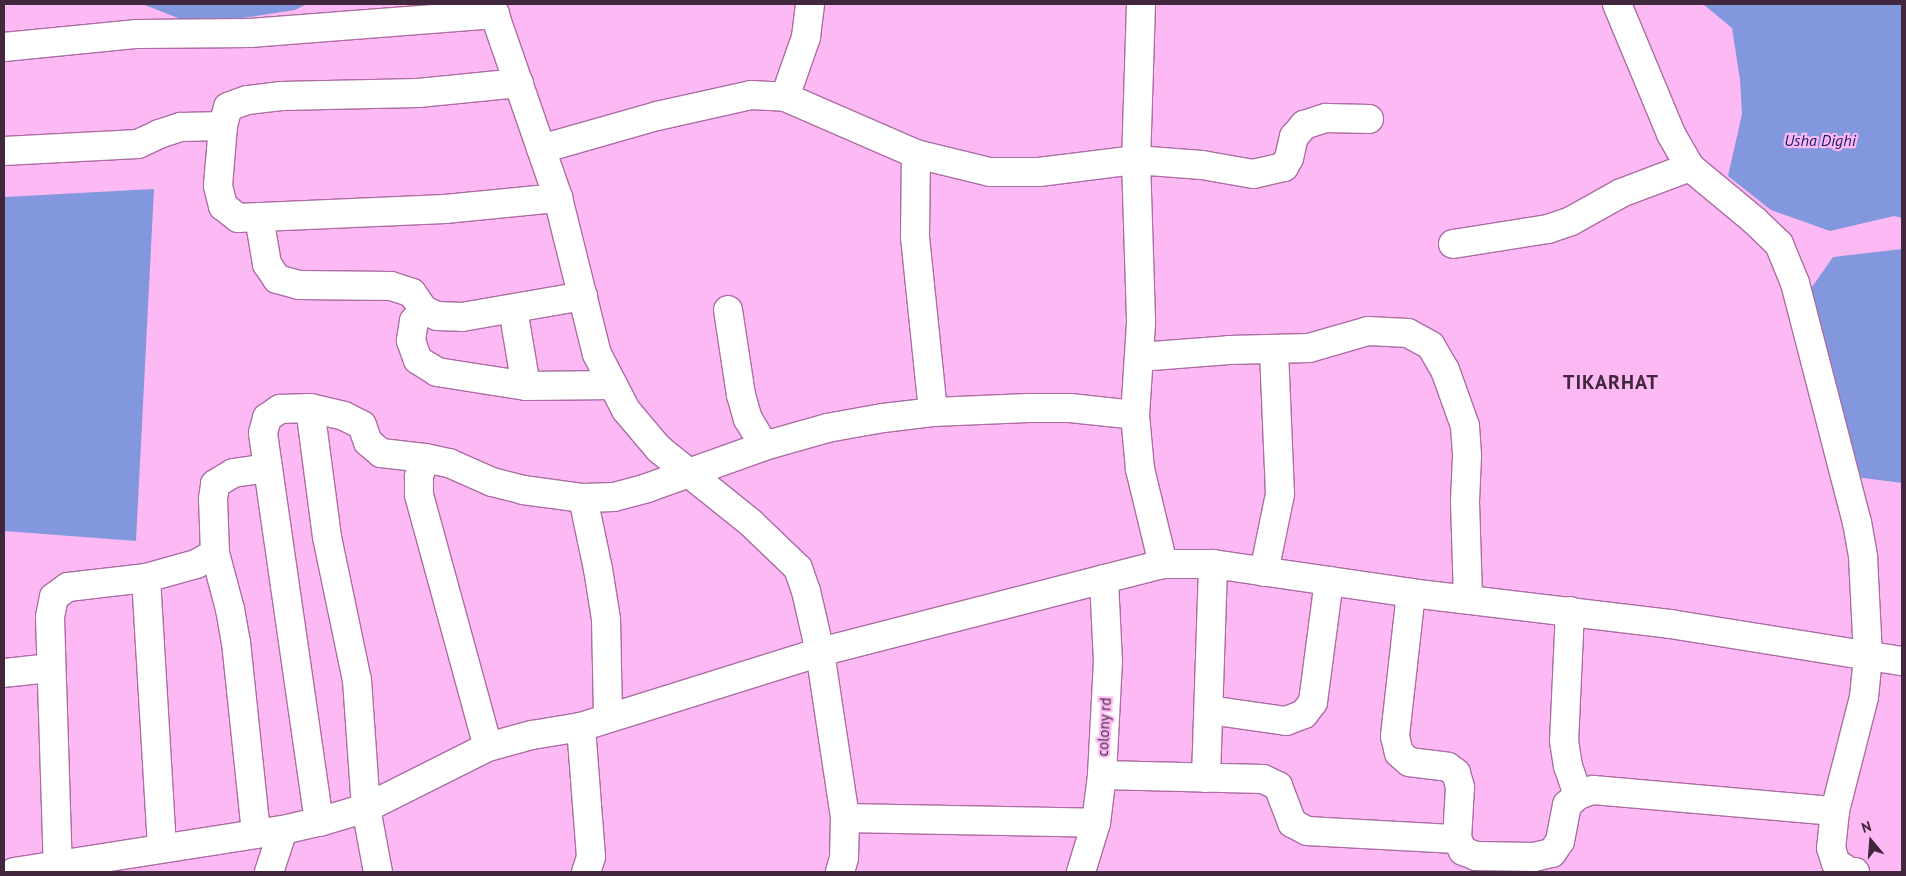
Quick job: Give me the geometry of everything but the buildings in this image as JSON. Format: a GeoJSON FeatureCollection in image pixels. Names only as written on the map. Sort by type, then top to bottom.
{"type":"FeatureCollection","features":[{"type":"Feature","properties":{"kind":"street"},"geometry":{"type":"LineString","coordinates":[[785,97],[806,37],[810,4]]}},
{"type":"Feature","properties":{"kind":"street"},"geometry":{"type":"LineString","coordinates":[[1141,4],[1136,160],[1141,323],[1135,415],[1140,469],[1163,564]]}},
{"type":"Feature","properties":{"kind":"street"},"geometry":{"type":"LineString","coordinates":[[1617,4],[1671,134],[1690,167],[1755,221],[1779,244],[1794,283],[1858,522],[1862,557],[1868,657],[1864,697],[1835,811],[1831,848],[1836,863],[1850,872],[1855,872]]}},
{"type":"Feature","properties":{"kind":"street"},"geometry":{"type":"LineString","coordinates":[[4,47],[137,34],[250,34],[493,9],[558,198],[597,354],[626,410],[654,442],[751,523],[798,568],[806,591],[820,652],[846,818],[844,858],[840,872]]}},
{"type":"Feature","properties":{"kind":"street"},"geometry":{"type":"LineString","coordinates":[[519,83],[418,93],[281,96],[247,100],[228,107],[223,126],[218,186],[223,206],[238,218],[445,209],[558,198]]}},
{"type":"Feature","properties":{"kind":"street"},"geometry":{"type":"LineString","coordinates":[[541,149],[658,116],[751,95],[785,97],[916,154],[990,172],[1039,172],[1136,160],[1202,165],[1253,174],[1284,167],[1289,158],[1294,137],[1304,125],[1326,118],[1369,119]]}},
{"type":"Feature","properties":{"kind":"street"},"geometry":{"type":"LineString","coordinates":[[4,151],[116,147],[138,144],[182,127],[223,126]]}},
{"type":"Feature","properties":{"kind":"street"},"geometry":{"type":"LineString","coordinates":[[916,154],[915,237],[933,412]]}},
{"type":"Feature","properties":{"kind":"street"},"geometry":{"type":"LineString","coordinates":[[1453,244],[1548,229],[1571,221],[1621,193],[1690,167]]}},
{"type":"Feature","properties":{"kind":"street"},"geometry":{"type":"LineString","coordinates":[[259,217],[267,264],[277,279],[299,284],[392,286],[412,293],[424,310],[437,316],[462,316],[513,310],[583,296]]}},
{"type":"Feature","properties":{"kind":"street"},"geometry":{"type":"LineString","coordinates":[[424,310],[414,321],[410,341],[418,360],[437,372],[526,386],[613,385]]}},
{"type":"Feature","properties":{"kind":"street"},"geometry":{"type":"LineString","coordinates":[[513,310],[526,386]]}},
{"type":"Feature","properties":{"kind":"street"},"geometry":{"type":"LineString","coordinates":[[728,310],[741,394],[748,419],[764,446]]}},
{"type":"Feature","properties":{"kind":"street"},"geometry":{"type":"LineString","coordinates":[[1139,357],[1228,350],[1308,348],[1368,331],[1408,333],[1431,346],[1444,370],[1465,426],[1468,599]]}},
{"type":"Feature","properties":{"kind":"street"},"geometry":{"type":"LineString","coordinates":[[1264,572],[1280,494],[1274,350]]}},
{"type":"Feature","properties":{"kind":"street"},"geometry":{"type":"LineString","coordinates":[[320,822],[263,432],[267,418],[280,409],[310,408],[344,416],[362,425],[368,442],[381,453],[426,458],[449,463],[492,482],[523,490],[583,498],[614,497],[692,474],[764,446],[827,428],[933,412],[1070,408],[1135,415]]}},
{"type":"Feature","properties":{"kind":"street"},"geometry":{"type":"LineString","coordinates":[[310,408],[327,537],[357,680],[366,808],[378,872]]}},
{"type":"Feature","properties":{"kind":"street"},"geometry":{"type":"LineString","coordinates":[[426,458],[419,477],[419,495],[488,748]]}},
{"type":"Feature","properties":{"kind":"street"},"geometry":{"type":"LineString","coordinates":[[256,833],[236,642],[230,609],[215,553],[212,499],[215,484],[233,473],[268,468]]}},
{"type":"Feature","properties":{"kind":"street"},"geometry":{"type":"LineString","coordinates":[[583,498],[606,619],[608,718]]}},
{"type":"Feature","properties":{"kind":"street"},"geometry":{"type":"LineString","coordinates":[[58,868],[50,617],[54,597],[68,587],[146,578],[196,564],[215,553]]}},
{"type":"Feature","properties":{"kind":"street"},"geometry":{"type":"LineString","coordinates":[[14,872],[58,868],[162,848],[284,830],[320,822],[366,808],[488,748],[532,735],[581,727],[820,652],[1163,564],[1213,564],[1411,593],[1670,624],[1902,661]]}},
{"type":"Feature","properties":{"kind":"street"},"geometry":{"type":"LineString","coordinates":[[1206,778],[1213,564]]}},
{"type":"Feature","properties":{"kind":"street"},"geometry":{"type":"LineString","coordinates":[[146,578],[162,848]]}},
{"type":"Feature","properties":{"kind":"street","name":"colony rd"},"geometry":{"type":"LineString","coordinates":[[1081,872],[1096,823],[1102,775],[1108,662],[1104,579]]}},
{"type":"Feature","properties":{"kind":"street"},"geometry":{"type":"LineString","coordinates":[[1209,710],[1286,721],[1304,714],[1313,702],[1329,581]]}},
{"type":"Feature","properties":{"kind":"street"},"geometry":{"type":"LineString","coordinates":[[1411,593],[1395,736],[1399,753],[1409,762],[1448,767],[1456,773],[1460,787],[1457,839],[1464,851],[1476,856],[1534,857],[1552,853],[1560,840],[1567,805],[1578,795],[1593,790],[1835,811]]}},
{"type":"Feature","properties":{"kind":"street"},"geometry":{"type":"LineString","coordinates":[[1570,611],[1564,741],[1568,766],[1578,795]]}},
{"type":"Feature","properties":{"kind":"street"},"geometry":{"type":"LineString","coordinates":[[4,673],[52,668]]}},
{"type":"Feature","properties":{"kind":"street"},"geometry":{"type":"LineString","coordinates":[[581,727],[590,858],[586,872]]}},
{"type":"Feature","properties":{"kind":"street"},"geometry":{"type":"LineString","coordinates":[[1102,775],[1263,780],[1278,786],[1292,823],[1307,831],[1457,839]]}},
{"type":"Feature","properties":{"kind":"street"},"geometry":{"type":"LineString","coordinates":[[846,818],[1096,823]]}},
{"type":"Feature","properties":{"kind":"street"},"geometry":{"type":"LineString","coordinates":[[268,872],[284,830]]}},
{"type":"Feature","properties":{"kind":"water"},"geometry":{"type":"Polygon","coordinates":[[[142,4],[307,4],[295,10],[196,25],[142,4]]]}},
{"type":"Feature","properties":{"kind":"water","name":"Usha Dighi"},"geometry":{"type":"Polygon","coordinates":[[[1703,4],[1902,4],[1902,218],[1894,216],[1830,231],[1771,210],[1728,176],[1742,114],[1740,80],[1732,28],[1703,4]]]}},
{"type":"Feature","properties":{"kind":"water"},"geometry":{"type":"Polygon","coordinates":[[[154,189],[136,541],[4,531],[4,197],[154,189]]]}},
{"type":"Feature","properties":{"kind":"water"},"geometry":{"type":"Polygon","coordinates":[[[1902,249],[1902,483],[1848,476],[1805,297],[1833,257],[1902,249]]]}},
{"type":"Feature","properties":{"kind":"district","name":"TIKARHAT"},"geometry":{"type":"Point","coordinates":[1611,382]}}]}
